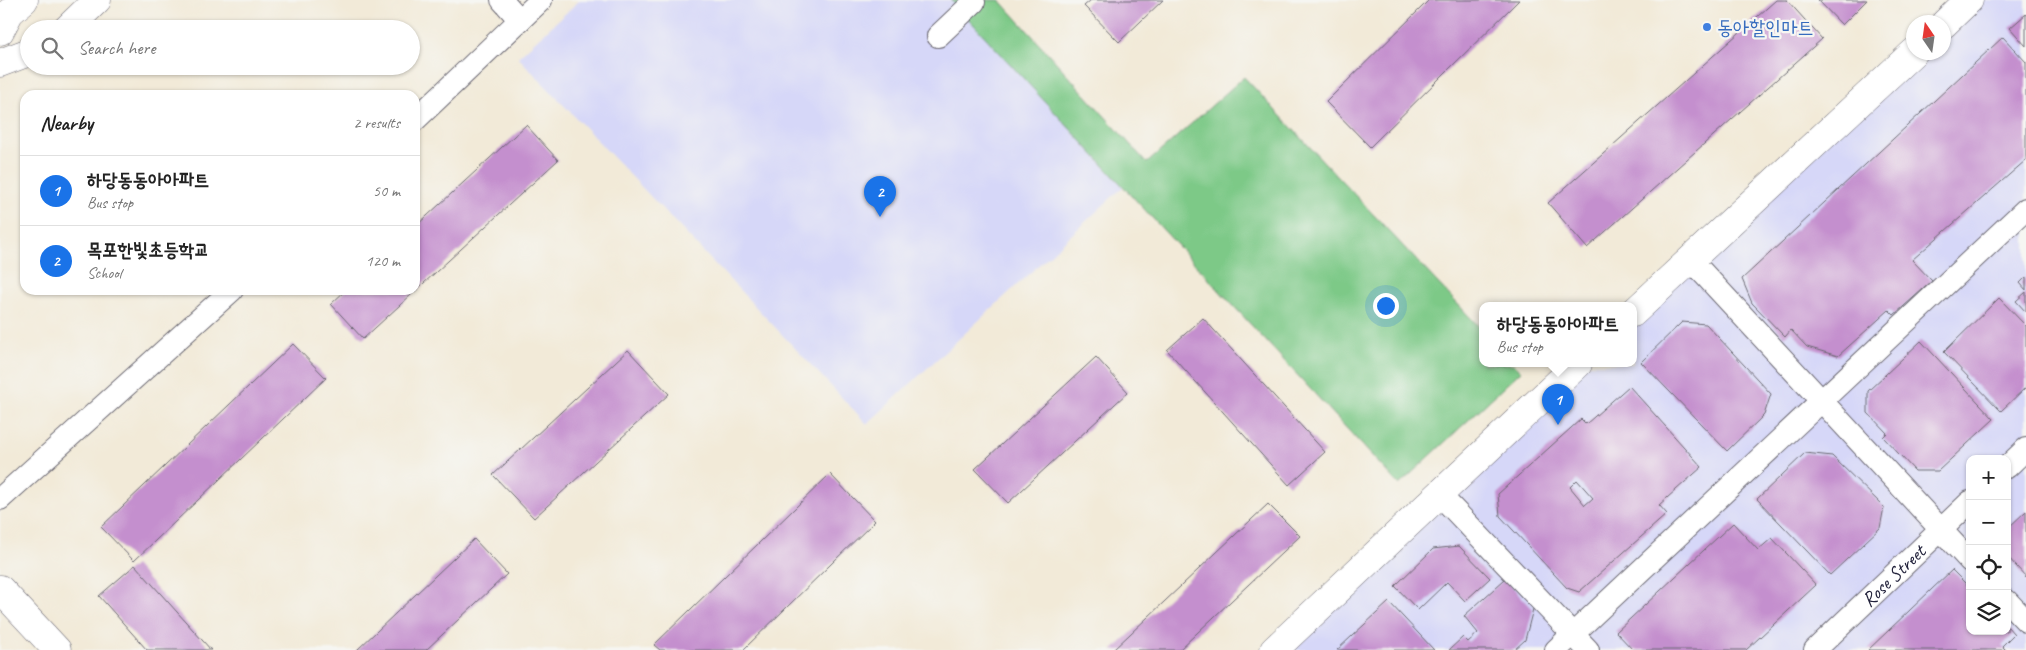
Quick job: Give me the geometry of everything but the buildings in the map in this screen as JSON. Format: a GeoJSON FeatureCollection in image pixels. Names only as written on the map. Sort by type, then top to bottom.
{"type":"FeatureCollection","features":[{"type":"Feature","properties":{"kind":"street"},"geometry":{"type":"LineString","coordinates":[[0,31],[10,12],[24,0]]}},
{"type":"Feature","properties":{"kind":"street"},"geometry":{"type":"LineString","coordinates":[[76,20],[97,0]]}},
{"type":"Feature","properties":{"kind":"street"},"geometry":{"type":"LineString","coordinates":[[502,0],[520,20]]}},
{"type":"Feature","properties":{"kind":"street"},"geometry":{"type":"LineString","coordinates":[[420,115],[541,0]]}},
{"type":"Feature","properties":{"kind":"street"},"geometry":{"type":"LineString","coordinates":[[938,36],[974,2],[972,0]]}},
{"type":"Feature","properties":{"kind":"street"},"geometry":{"type":"LineString","coordinates":[[1951,17],[1969,0]]}},
{"type":"Feature","properties":{"kind":"street"},"geometry":{"type":"LineString","coordinates":[[0,63],[20,55]]}},
{"type":"Feature","properties":{"kind":"street"},"geometry":{"type":"LineString","coordinates":[[1637,309],[1906,59]]}},
{"type":"Feature","properties":{"kind":"street"},"geometry":{"type":"LineString","coordinates":[[1556,650],[1581,642],[1822,401],[2026,209]]}},
{"type":"Feature","properties":{"kind":"street"},"geometry":{"type":"LineString","coordinates":[[1690,260],[1966,557]]}},
{"type":"Feature","properties":{"kind":"street"},"geometry":{"type":"LineString","coordinates":[[0,499],[226,295]]}},
{"type":"Feature","properties":{"kind":"street"},"geometry":{"type":"LineString","coordinates":[[1274,650],[1575,367]]}},
{"type":"Feature","properties":{"kind":"street"},"geometry":{"type":"LineString","coordinates":[[2011,463],[2026,449]]}},
{"type":"Feature","properties":{"kind":"street"},"geometry":{"type":"LineString","coordinates":[[1439,494],[1581,642]]}},
{"type":"Feature","properties":{"kind":"street","name":"Rose Street"},"geometry":{"type":"LineString","coordinates":[[1815,650],[1966,506]]}},
{"type":"Feature","properties":{"kind":"street"},"geometry":{"type":"LineString","coordinates":[[0,590],[56,650]]}},
{"type":"Feature","properties":{"kind":"street"},"geometry":{"type":"LineString","coordinates":[[2011,605],[2026,621]]}},
{"type":"Feature","properties":{"kind":"shaded area"},"geometry":{"type":"Polygon","coordinates":[[[580,0],[951,0],[1123,187],[867,424],[518,57],[580,0]]]}},
{"type":"Feature","properties":{"kind":"shaded area"},"geometry":{"type":"Polygon","coordinates":[[[1969,0],[2026,0],[2026,650],[1274,650],[1575,367],[1637,367],[1637,309],[1906,59],[1951,60],[1951,17],[1969,0]]]}},
{"type":"Feature","properties":{"kind":"green space"},"geometry":{"type":"Polygon","coordinates":[[[951,0],[1000,0],[1147,163],[1244,77],[1479,327],[1479,367],[1517,367],[1521,371],[1399,485],[951,0]]]}},
{"type":"Feature","properties":{"kind":"place","name":"동아할인마트"},"geometry":{"type":"Point","coordinates":[1707,27]}},
{"type":"Feature","properties":{"kind":"place","name":"목포한빛초등학교"},"geometry":{"type":"Point","coordinates":[880,217]}},
{"type":"Feature","properties":{"kind":"place","name":"하당동동아아파트"},"geometry":{"type":"Point","coordinates":[1558,425]}}]}
